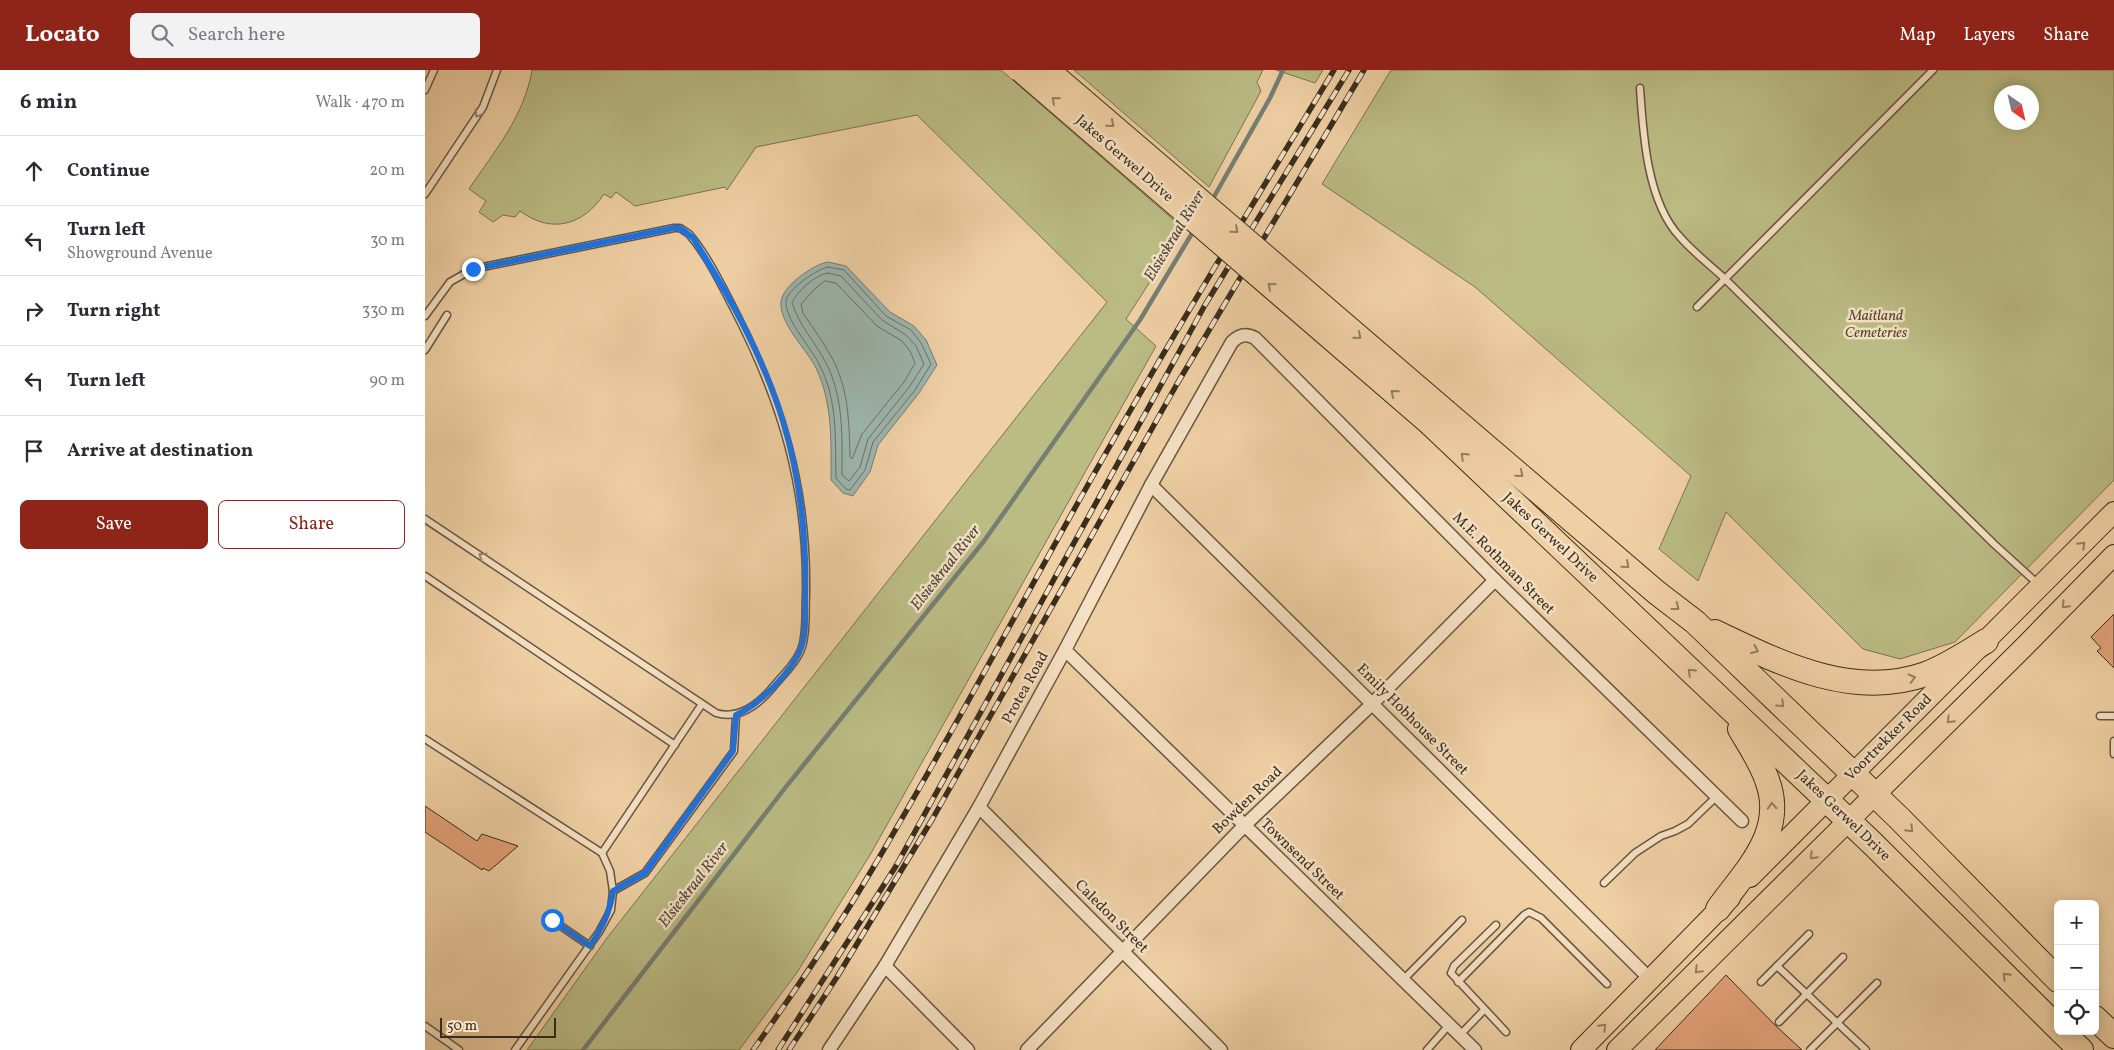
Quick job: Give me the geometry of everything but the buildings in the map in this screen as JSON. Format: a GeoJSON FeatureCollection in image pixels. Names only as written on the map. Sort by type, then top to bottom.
{"type":"FeatureCollection","features":[{"type":"Feature","properties":{"kind":"highway","name":"Jakes Gerwel Drive"},"geometry":{"type":"LineString","coordinates":[[1021,70],[1439,418],[1695,622],[1853,773],[2054,976]]}},
{"type":"Feature","properties":{"kind":"highway","name":"Jakes Gerwel Drive"},"geometry":{"type":"LineString","coordinates":[[1047,70],[1439,418],[1726,706],[1827,800],[2054,1024]]}},
{"type":"Feature","properties":{"kind":"highway"},"geometry":{"type":"LineString","coordinates":[[1695,622],[1802,670],[1834,680],[1860,683],[1887,682],[1919,676],[1949,663],[1986,641]]}},
{"type":"Feature","properties":{"kind":"highway"},"geometry":{"type":"LineString","coordinates":[[1719,909],[1765,842],[1771,827],[1773,808],[1769,786],[1762,768],[1726,706]]}},
{"type":"Feature","properties":{"kind":"highway"},"geometry":{"type":"LineString","coordinates":[[2099,1022],[2114,1036]]}},
{"type":"Feature","properties":{"kind":"highway"},"geometry":{"type":"LineString","coordinates":[[2065,1035],[2081,1050]]}},
{"type":"Feature","properties":{"kind":"main road","name":"Voortrekker Road"},"geometry":{"type":"LineString","coordinates":[[1581,1050],[1853,773],[2114,512]]}},
{"type":"Feature","properties":{"kind":"main road","name":"Voortrekker Road"},"geometry":{"type":"LineString","coordinates":[[1617,1050],[2114,555]]}},
{"type":"Feature","properties":{"kind":"street","name":"Protea Road"},"geometry":{"type":"LineString","coordinates":[[829,1050],[885,966],[979,807],[1065,650],[1151,485],[1232,342],[1240,336]]}},
{"type":"Feature","properties":{"kind":"street","name":"M.E. Rothman Street"},"geometry":{"type":"LineString","coordinates":[[1240,336],[1255,338],[1495,580],[1742,821]]}},
{"type":"Feature","properties":{"kind":"street","name":"Emily Hobhouse Street"},"geometry":{"type":"LineString","coordinates":[[1151,485],[1650,979]]}},
{"type":"Feature","properties":{"kind":"street","name":"Bowden Road"},"geometry":{"type":"LineString","coordinates":[[1027,1050],[1244,826],[1372,704],[1495,580]]}},
{"type":"Feature","properties":{"kind":"street","name":"Townsend Street"},"geometry":{"type":"LineString","coordinates":[[1065,650],[1475,1050]]}},
{"type":"Feature","properties":{"kind":"street","name":"Caledon Street"},"geometry":{"type":"LineString","coordinates":[[979,807],[1221,1050]]}},
{"type":"Feature","properties":{"kind":"street"},"geometry":{"type":"LineString","coordinates":[[885,966],[968,1050]]}},
{"type":"Feature","properties":{"kind":"lane"},"geometry":{"type":"LineString","coordinates":[[425,90],[434,70]]}},
{"type":"Feature","properties":{"kind":"lane"},"geometry":{"type":"LineString","coordinates":[[425,194],[483,107],[497,70]]}},
{"type":"Feature","properties":{"kind":"lane"},"geometry":{"type":"LineString","coordinates":[[1697,307],[1933,70]]}},
{"type":"Feature","properties":{"kind":"lane"},"geometry":{"type":"LineString","coordinates":[[1640,88],[1647,155],[1661,206],[1669,223],[1679,237],[1725,279],[1988,538],[2041,586]]}},
{"type":"Feature","properties":{"kind":"lane"},"geometry":{"type":"LineString","coordinates":[[425,316],[451,282],[473,269],[664,230],[680,228],[693,238],[752,343],[783,421],[796,476],[807,556],[802,646],[795,660],[759,702],[736,715],[726,716],[716,713],[425,519]]}},
{"type":"Feature","properties":{"kind":"lane"},"geometry":{"type":"LineString","coordinates":[[425,350],[447,315]]}},
{"type":"Feature","properties":{"kind":"lane"},"geometry":{"type":"LineString","coordinates":[[425,576],[675,744]]}},
{"type":"Feature","properties":{"kind":"lane"},"geometry":{"type":"LineString","coordinates":[[602,853],[702,704]]}},
{"type":"Feature","properties":{"kind":"lane"},"geometry":{"type":"LineString","coordinates":[[613,891],[645,873],[733,751],[736,715]]}},
{"type":"Feature","properties":{"kind":"lane"},"geometry":{"type":"LineString","coordinates":[[2099,716],[2114,716]]}},
{"type":"Feature","properties":{"kind":"lane"},"geometry":{"type":"LineString","coordinates":[[425,739],[602,853],[610,871],[613,891],[611,910],[590,946],[515,1050]]}},
{"type":"Feature","properties":{"kind":"lane"},"geometry":{"type":"LineString","coordinates":[[2114,741],[2114,754]]}},
{"type":"Feature","properties":{"kind":"lane"},"geometry":{"type":"LineString","coordinates":[[1604,883],[1635,853],[1661,836],[1688,824],[1717,796]]}},
{"type":"Feature","properties":{"kind":"lane"},"geometry":{"type":"LineString","coordinates":[[1457,982],[1523,915],[1529,912],[1537,915],[1607,984]]}},
{"type":"Feature","properties":{"kind":"lane"},"geometry":{"type":"LineString","coordinates":[[552,920],[590,946]]}},
{"type":"Feature","properties":{"kind":"lane"},"geometry":{"type":"LineString","coordinates":[[1403,980],[1462,920]]}},
{"type":"Feature","properties":{"kind":"lane"},"geometry":{"type":"LineString","coordinates":[[1496,925],[1453,968],[1451,973],[1457,982],[1506,1032]]}},
{"type":"Feature","properties":{"kind":"lane"},"geometry":{"type":"LineString","coordinates":[[1761,982],[1809,934]]}},
{"type":"Feature","properties":{"kind":"lane"},"geometry":{"type":"LineString","coordinates":[[1779,1022],[1843,957]]}},
{"type":"Feature","properties":{"kind":"lane"},"geometry":{"type":"LineString","coordinates":[[1777,966],[1865,1050]]}},
{"type":"Feature","properties":{"kind":"lane"},"geometry":{"type":"LineString","coordinates":[[1810,1050],[1877,983]]}},
{"type":"Feature","properties":{"kind":"lane"},"geometry":{"type":"LineString","coordinates":[[1460,1035],[1484,1010]]}},
{"type":"Feature","properties":{"kind":"lane"},"geometry":{"type":"LineString","coordinates":[[1427,1050],[1449,1025]]}},
{"type":"Feature","properties":{"kind":"lane"},"geometry":{"type":"LineString","coordinates":[[425,1026],[459,1050]]}},
{"type":"Feature","properties":{"kind":"green space"},"geometry":{"type":"Polygon","coordinates":[[[532,70],[1001,70],[1184,229],[1126,319],[1156,346],[870,855],[796,974],[739,1050],[527,1050],[607,938],[1107,302],[917,115],[756,147],[727,190],[725,187],[635,206],[616,192],[611,198],[604,194],[596,205],[586,213],[576,220],[566,223],[543,223],[520,211],[515,217],[503,215],[493,222],[479,212],[486,201],[469,189],[498,147],[515,118],[528,87],[532,70]]]}},
{"type":"Feature","properties":{"kind":"green space"},"geometry":{"type":"Polygon","coordinates":[[[1074,70],[1263,70],[1257,82],[1261,91],[1209,187],[1074,70]]]}},
{"type":"Feature","properties":{"kind":"green space"},"geometry":{"type":"Polygon","coordinates":[[[1276,70],[1323,70],[1315,83],[1276,70]]]}},
{"type":"Feature","properties":{"kind":"green space","name":"Maitland Cemeteries"},"geometry":{"type":"Polygon","coordinates":[[[1391,70],[2114,70],[2114,480],[1955,642],[1900,659],[1863,649],[1726,512],[1698,581],[1659,549],[1691,476],[1475,287],[1322,184],[1391,70]]]}},
{"type":"Feature","properties":{"kind":"water"},"geometry":{"type":"Polygon","coordinates":[[[828,262],[846,266],[890,312],[914,326],[926,340],[937,365],[919,393],[878,445],[870,472],[853,496],[843,493],[831,480],[830,423],[826,395],[816,368],[784,319],[781,302],[787,289],[807,271],[828,262]]]}},
{"type":"Feature","properties":{"kind":"waterway","name":"Elsieskraal River"},"geometry":{"type":"LineString","coordinates":[[1211,202],[1270,98],[1283,70]]}},
{"type":"Feature","properties":{"kind":"waterway","name":"Elsieskraal River"},"geometry":{"type":"LineString","coordinates":[[583,1050],[785,788],[984,541],[1140,320],[1194,230]]}},
{"type":"Feature","properties":{"kind":"railway"},"geometry":{"type":"LineString","coordinates":[[753,1050],[845,915],[873,868],[1142,391],[1334,70]]}},
{"type":"Feature","properties":{"kind":"railway"},"geometry":{"type":"LineString","coordinates":[[778,1050],[896,866],[1205,305],[1349,70]]}},
{"type":"Feature","properties":{"kind":"railway"},"geometry":{"type":"LineString","coordinates":[[789,1050],[837,977],[933,818],[1177,384],[1364,70]]}},
{"type":"Feature","properties":{"kind":"route"},"geometry":{"type":"LineString","coordinates":[[473,269],[489,264],[674,228],[680,228],[689,234],[725,292],[752,343],[783,421],[796,476],[807,556],[804,638],[800,652],[759,702],[748,710],[736,715],[733,751],[645,873],[613,891],[611,910],[590,946],[552,920]]}}]}
